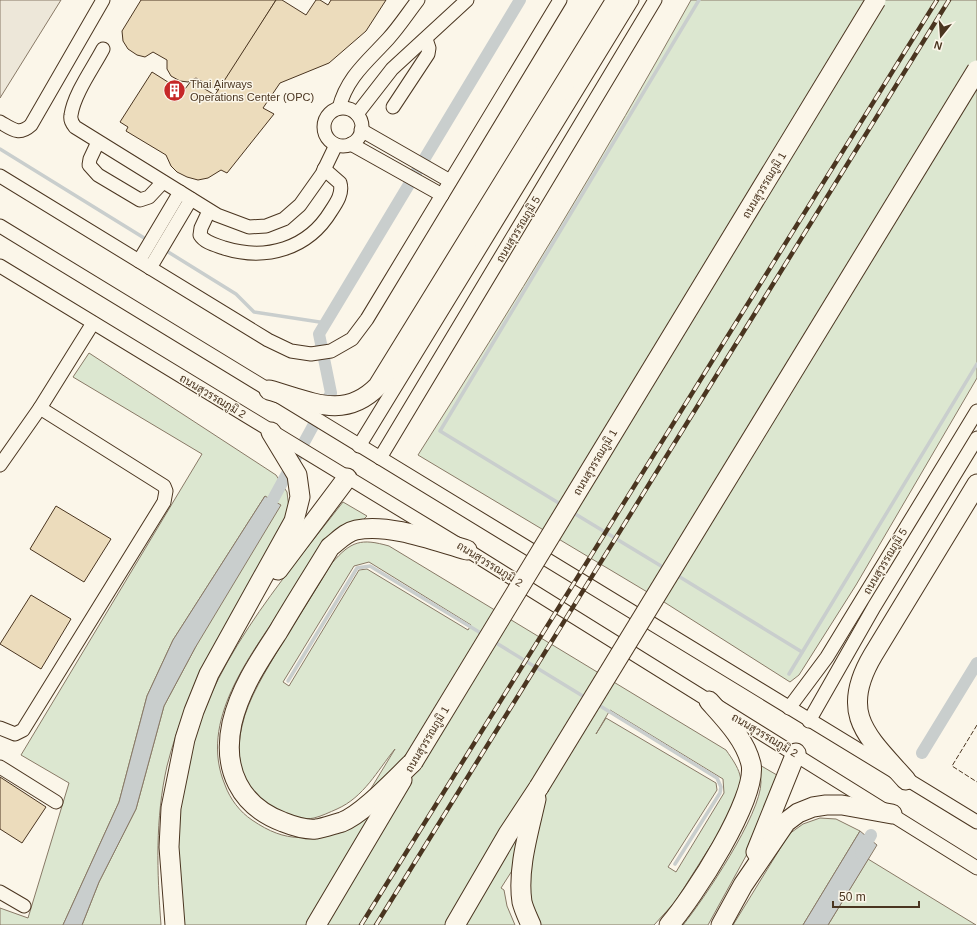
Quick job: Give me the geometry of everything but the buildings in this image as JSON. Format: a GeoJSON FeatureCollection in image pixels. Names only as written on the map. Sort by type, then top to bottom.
{"type":"FeatureCollection","features":[{"type":"Feature","properties":{"kind":"highway"},"geometry":{"type":"LineString","coordinates":[[269,390],[325,406],[338,406],[355,403],[370,394],[388,373],[616,0]]}},
{"type":"Feature","properties":{"kind":"highway","name":"ถนนสุวรรณภูมิ 1"},"geometry":{"type":"LineString","coordinates":[[316,925],[413,762],[876,0]]}},
{"type":"Feature","properties":{"kind":"highway"},"geometry":{"type":"LineString","coordinates":[[455,925],[508,834],[539,787],[977,70]]}},
{"type":"Feature","properties":{"kind":"highway"},"geometry":{"type":"LineString","coordinates":[[175,925],[169,847],[171,808],[187,732],[209,674],[294,521],[300,497],[297,475],[271,432]]}},
{"type":"Feature","properties":{"kind":"highway"},"geometry":{"type":"LineString","coordinates":[[235,627],[347,478]]}},
{"type":"Feature","properties":{"kind":"highway"},"geometry":{"type":"LineString","coordinates":[[906,780],[879,749],[859,719],[856,701],[858,686],[862,673],[977,484]]}},
{"type":"Feature","properties":{"kind":"highway"},"geometry":{"type":"LineString","coordinates":[[413,762],[362,810],[343,821],[315,829],[293,826],[271,818],[253,805],[239,788],[232,772],[229,745],[232,723],[242,692],[254,670],[330,547],[347,534],[356,530],[377,529],[402,532],[467,550]]}},
{"type":"Feature","properties":{"kind":"highway"},"geometry":{"type":"LineString","coordinates":[[670,925],[684,908],[705,877],[746,798],[750,782],[751,765],[736,733],[709,701]]}},
{"type":"Feature","properties":{"kind":"highway"},"geometry":{"type":"LineString","coordinates":[[743,885],[796,753]]}},
{"type":"Feature","properties":{"kind":"highway"},"geometry":{"type":"LineString","coordinates":[[531,925],[522,902],[522,875],[527,839],[539,787]]}},
{"type":"Feature","properties":{"kind":"highway"},"geometry":{"type":"LineString","coordinates":[[721,925],[743,885],[786,822],[798,813],[813,807],[842,805],[892,814]]}},
{"type":"Feature","properties":{"kind":"street"},"geometry":{"type":"LineString","coordinates":[[0,122],[19,132],[25,131],[31,125],[103,0]]}},
{"type":"Feature","properties":{"kind":"street"},"geometry":{"type":"LineString","coordinates":[[339,108],[343,91],[353,76],[389,38],[418,0]]}},
{"type":"Feature","properties":{"kind":"street"},"geometry":{"type":"LineString","coordinates":[[357,114],[394,67],[467,0]]}},
{"type":"Feature","properties":{"kind":"street"},"geometry":{"type":"LineString","coordinates":[[0,176],[268,340],[291,351],[311,354],[331,351],[352,339],[367,319],[560,0]]}},
{"type":"Feature","properties":{"kind":"street","name":"ถนนสุวรรณภูมิ 5"},"geometry":{"type":"LineString","coordinates":[[359,446],[632,0]]}},
{"type":"Feature","properties":{"kind":"street","name":"ถนนสุวรรณภูมิ 5"},"geometry":{"type":"LineString","coordinates":[[380,458],[655,0]]}},
{"type":"Feature","properties":{"kind":"street"},"geometry":{"type":"LineString","coordinates":[[393,107],[428,54],[429,48],[426,39]]}},
{"type":"Feature","properties":{"kind":"street"},"geometry":{"type":"LineString","coordinates":[[103,49],[77,98],[70,115],[71,121],[75,127],[217,215],[249,227],[266,226],[284,219],[300,204],[324,169],[336,145]]}},
{"type":"Feature","properties":{"kind":"street"},"geometry":{"type":"LineString","coordinates":[[394,67],[412,78]]}},
{"type":"Feature","properties":{"kind":"street"},"geometry":{"type":"LineString","coordinates":[[351,144],[360,136],[362,124],[357,114],[349,109],[339,108],[328,114],[323,125],[326,137],[336,145],[351,144],[442,195]]}},
{"type":"Feature","properties":{"kind":"street"},"geometry":{"type":"LineString","coordinates":[[361,130],[450,181]]}},
{"type":"Feature","properties":{"kind":"street"},"geometry":{"type":"LineString","coordinates":[[98,142],[90,159],[89,165],[98,175],[140,200],[149,197],[163,182]]}},
{"type":"Feature","properties":{"kind":"street"},"geometry":{"type":"LineString","coordinates":[[209,211],[201,228],[200,235],[208,242],[240,253],[256,254],[274,252],[296,244],[310,234],[327,218],[341,193],[340,183],[324,169]]}},
{"type":"Feature","properties":{"kind":"street"},"geometry":{"type":"LineString","coordinates":[[139,261],[153,249],[162,234],[180,192]]}},
{"type":"Feature","properties":{"kind":"street"},"geometry":{"type":"LineString","coordinates":[[162,234],[191,199]]}},
{"type":"Feature","properties":{"kind":"street"},"geometry":{"type":"LineString","coordinates":[[0,226],[809,721],[977,822]]}},
{"type":"Feature","properties":{"kind":"street"},"geometry":{"type":"LineString","coordinates":[[150,268],[153,249]]}},
{"type":"Feature","properties":{"kind":"street","name":"ถนนสุวรรณภูมิ 2"},"geometry":{"type":"LineString","coordinates":[[0,266],[467,550],[709,701],[796,753],[977,868]]}},
{"type":"Feature","properties":{"kind":"street"},"geometry":{"type":"LineString","coordinates":[[0,272],[14,274]]}},
{"type":"Feature","properties":{"kind":"street"},"geometry":{"type":"LineString","coordinates":[[0,465],[40,408],[93,323]]}},
{"type":"Feature","properties":{"kind":"street"},"geometry":{"type":"LineString","coordinates":[[0,728],[14,734],[23,730],[164,502],[166,496],[164,486],[40,408]]}},
{"type":"Feature","properties":{"kind":"street","name":"ถนนสุวรรณภูมิ 5"},"geometry":{"type":"LineString","coordinates":[[789,708],[827,657],[977,411]]}},
{"type":"Feature","properties":{"kind":"street","name":"ถนนสุวรรณภูมิ 5"},"geometry":{"type":"LineString","coordinates":[[809,721],[874,607],[977,438]]}},
{"type":"Feature","properties":{"kind":"street"},"geometry":{"type":"LineString","coordinates":[[0,767],[56,802]]}},
{"type":"Feature","properties":{"kind":"street"},"geometry":{"type":"LineString","coordinates":[[0,892],[24,906]]}},
{"type":"Feature","properties":{"kind":"green space"},"geometry":{"type":"Polygon","coordinates":[[[691,0],[977,0],[977,378],[856,585],[799,675],[790,682],[664,602],[418,455],[558,230],[691,0]]]}},
{"type":"Feature","properties":{"kind":"green space"},"geometry":{"type":"Polygon","coordinates":[[[89,353],[276,475],[287,492],[290,517],[187,705],[173,743],[167,766],[160,806],[158,865],[161,925],[82,925],[99,882],[136,809],[164,706],[195,648],[265,496],[173,640],[147,696],[119,802],[63,925],[0,925],[0,908],[28,918],[69,783],[21,755],[202,454],[73,377],[89,353]]]}},
{"type":"Feature","properties":{"kind":"green space"},"geometry":{"type":"Polygon","coordinates":[[[343,502],[367,516],[363,520],[332,536],[321,547],[243,668],[223,714],[218,737],[218,761],[225,785],[233,800],[252,820],[265,828],[287,836],[298,838],[309,837],[347,828],[395,749],[369,783],[347,804],[314,818],[299,818],[271,808],[251,791],[241,768],[239,754],[242,726],[253,695],[264,675],[332,563],[345,550],[357,543],[371,542],[389,546],[726,750],[735,763],[740,774],[741,786],[739,801],[675,902],[654,925],[540,925],[528,901],[533,842],[538,830],[501,888],[504,890],[507,906],[515,925],[181,925],[178,867],[179,809],[185,771],[195,733],[210,696],[228,661],[248,628],[294,564],[343,502]],[[369,562],[354,566],[283,682],[289,686],[359,570],[367,569],[468,630],[471,625],[369,562]],[[610,710],[596,734],[606,718],[716,783],[717,790],[668,867],[676,872],[724,793],[723,779],[610,710]]]}},
{"type":"Feature","properties":{"kind":"green space"},"geometry":{"type":"Polygon","coordinates":[[[758,764],[782,778],[752,845],[708,925],[683,925],[717,877],[752,814],[759,796],[761,782],[758,764]]]}},
{"type":"Feature","properties":{"kind":"green space"},"geometry":{"type":"Polygon","coordinates":[[[820,818],[836,819],[860,831],[803,925],[733,925],[789,834],[803,824],[820,818]]]}},
{"type":"Feature","properties":{"kind":"green space"},"geometry":{"type":"Polygon","coordinates":[[[868,859],[976,925],[828,925],[868,859]]]}},
{"type":"Feature","properties":{"kind":"shaded area"},"geometry":{"type":"Polygon","coordinates":[[[0,0],[61,0],[0,98],[0,0]]]}},
{"type":"Feature","properties":{"kind":"shaded area"},"geometry":{"type":"Polygon","coordinates":[[[265,496],[281,505],[195,648],[164,706],[136,809],[99,882],[82,925],[63,925],[119,802],[147,696],[173,640],[265,496]]]}},
{"type":"Feature","properties":{"kind":"shaded area"},"geometry":{"type":"Polygon","coordinates":[[[860,831],[877,845],[828,925],[803,925],[860,831]]]}},
{"type":"Feature","properties":{"kind":"waterway"},"geometry":{"type":"LineString","coordinates":[[265,514],[331,393],[319,334],[520,0]]}},
{"type":"Feature","properties":{"kind":"waterway"},"geometry":{"type":"LineString","coordinates":[[562,505],[440,431],[699,0]]}},
{"type":"Feature","properties":{"kind":"waterway"},"geometry":{"type":"LineString","coordinates":[[0,149],[149,241]]}},
{"type":"Feature","properties":{"kind":"waterway"},"geometry":{"type":"LineString","coordinates":[[165,250],[236,294],[254,312],[326,323]]}},
{"type":"Feature","properties":{"kind":"waterway"},"geometry":{"type":"LineString","coordinates":[[789,674],[977,364]]}},
{"type":"Feature","properties":{"kind":"waterway"},"geometry":{"type":"LineString","coordinates":[[572,512],[666,569]]}},
{"type":"Feature","properties":{"kind":"waterway"},"geometry":{"type":"LineString","coordinates":[[288,681],[357,568],[370,566],[484,635]]}},
{"type":"Feature","properties":{"kind":"waterway"},"geometry":{"type":"LineString","coordinates":[[675,574],[802,652]]}},
{"type":"Feature","properties":{"kind":"waterway"},"geometry":{"type":"LineString","coordinates":[[493,641],[586,698]]}},
{"type":"Feature","properties":{"kind":"waterway"},"geometry":{"type":"LineString","coordinates":[[922,753],[977,663]]}},
{"type":"Feature","properties":{"kind":"waterway"},"geometry":{"type":"LineString","coordinates":[[597,704],[717,778],[721,787],[720,793],[675,864]]}},
{"type":"Feature","properties":{"kind":"waterway"},"geometry":{"type":"LineString","coordinates":[[861,853],[871,835]]}},
{"type":"Feature","properties":{"kind":"railway"},"geometry":{"type":"LineString","coordinates":[[361,925],[937,0]]}},
{"type":"Feature","properties":{"kind":"railway"},"geometry":{"type":"LineString","coordinates":[[376,925],[949,0]]}},
{"type":"Feature","properties":{"kind":"fence"},"geometry":{"type":"LineString","coordinates":[[977,725],[952,766],[977,782]]}},
{"type":"Feature","properties":{"kind":"place","name":"Thai Airways Operations Center (OPC)"},"geometry":{"type":"Point","coordinates":[174,90]}}]}
